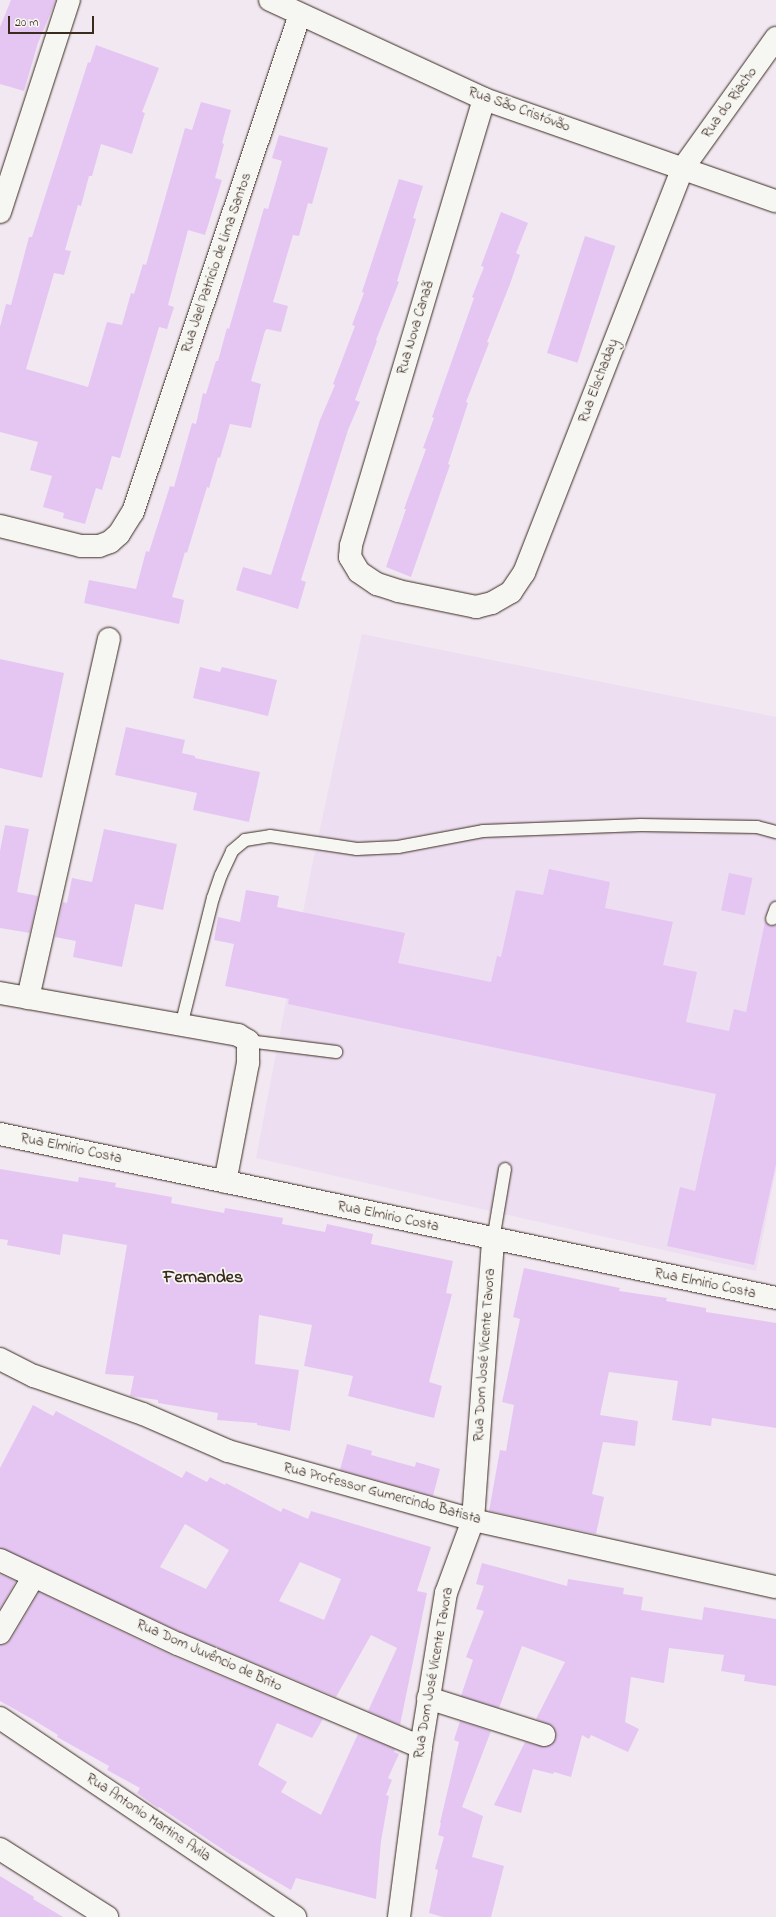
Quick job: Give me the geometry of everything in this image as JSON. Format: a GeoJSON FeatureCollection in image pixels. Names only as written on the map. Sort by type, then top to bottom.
{"type":"FeatureCollection","features":[{"type":"Feature","properties":{"kind":"street"},"geometry":{"type":"LineString","coordinates":[[0,212],[69,0]]}},
{"type":"Feature","properties":{"kind":"street","name":"Rua São Cristóvão"},"geometry":{"type":"LineString","coordinates":[[270,0],[484,99],[776,201]]}},
{"type":"Feature","properties":{"kind":"street","name":"Rua Jael Patricio de Lima Santos"},"geometry":{"type":"LineString","coordinates":[[0,526],[81,546],[100,546],[110,542],[119,534],[133,512],[300,14]]}},
{"type":"Feature","properties":{"kind":"street","name":"Rua do Riacho"},"geometry":{"type":"LineString","coordinates":[[683,168],[776,38]]}},
{"type":"Feature","properties":{"kind":"street","name":"Rua Nova Canaã"},"geometry":{"type":"LineString","coordinates":[[484,99],[353,538],[350,557],[359,572],[377,584],[398,591],[476,607],[492,603],[511,592]]}},
{"type":"Feature","properties":{"kind":"street","name":"Rua Elschaday"},"geometry":{"type":"LineString","coordinates":[[511,592],[524,573],[683,168]]}},
{"type":"Feature","properties":{"kind":"street"},"geometry":{"type":"LineString","coordinates":[[28,998],[109,639]]}},
{"type":"Feature","properties":{"kind":"street"},"geometry":{"type":"LineString","coordinates":[[0,992],[181,1026],[238,1035],[248,1041],[248,1063],[225,1182]]}},
{"type":"Feature","properties":{"kind":"street","name":"Rua Elmirio Costa"},"geometry":{"type":"LineString","coordinates":[[0,1134],[493,1240],[776,1298]]}},
{"type":"Feature","properties":{"kind":"street","name":"Rua Dom José Vicente Tavora"},"geometry":{"type":"LineString","coordinates":[[399,1917],[428,1698],[446,1593],[473,1520],[493,1240]]}},
{"type":"Feature","properties":{"kind":"street","name":"Rua Professor Gumercindo Batista"},"geometry":{"type":"LineString","coordinates":[[0,1359],[34,1376],[143,1414],[228,1451],[473,1520],[776,1587]]}},
{"type":"Feature","properties":{"kind":"street","name":"Rua Dom Juvêncio de Brito"},"geometry":{"type":"LineString","coordinates":[[0,1560],[178,1644],[421,1747]]}},
{"type":"Feature","properties":{"kind":"street"},"geometry":{"type":"LineString","coordinates":[[0,1633],[34,1576]]}},
{"type":"Feature","properties":{"kind":"street"},"geometry":{"type":"LineString","coordinates":[[428,1698],[544,1735]]}},
{"type":"Feature","properties":{"kind":"street","name":"Rua Antonio Martins Avila"},"geometry":{"type":"LineString","coordinates":[[0,1718],[296,1917]]}},
{"type":"Feature","properties":{"kind":"street"},"geometry":{"type":"LineString","coordinates":[[0,1849],[107,1917]]}},
{"type":"Feature","properties":{"kind":"lane"},"geometry":{"type":"LineString","coordinates":[[181,1026],[212,898],[232,851],[245,840],[270,836],[357,849],[398,847],[484,831],[641,825],[757,827],[776,832]]}},
{"type":"Feature","properties":{"kind":"lane"},"geometry":{"type":"LineString","coordinates":[[248,1041],[336,1052]]}},
{"type":"Feature","properties":{"kind":"lane"},"geometry":{"type":"LineString","coordinates":[[493,1240],[505,1169]]}},
{"type":"Feature","properties":{"kind":"shaded area"},"geometry":{"type":"Polygon","coordinates":[[[362,634],[776,717],[776,1169],[756,1271],[256,1158],[312,866],[362,634]]]}},
{"type":"Feature","properties":{"kind":"building"},"geometry":{"type":"Polygon","coordinates":[[[11,0],[56,0],[38,43],[24,91],[0,84],[0,27],[11,0]]]}},
{"type":"Feature","properties":{"kind":"building"},"geometry":{"type":"Polygon","coordinates":[[[96,45],[159,68],[142,112],[145,113],[132,154],[101,144],[92,176],[89,176],[81,206],[78,205],[65,250],[71,251],[64,275],[54,273],[26,369],[88,387],[107,322],[122,325],[131,293],[134,294],[143,264],[146,265],[185,128],[192,130],[201,102],[231,110],[222,143],[224,144],[215,178],[222,180],[205,235],[188,230],[168,305],[174,307],[167,329],[159,327],[120,458],[112,456],[102,490],[96,488],[85,524],[63,518],[64,513],[43,507],[52,476],[30,470],[38,442],[0,432],[0,327],[6,304],[11,305],[29,237],[32,237],[88,62],[90,63],[96,45]]]}},
{"type":"Feature","properties":{"kind":"building"},"geometry":{"type":"Polygon","coordinates":[[[279,135],[328,148],[312,204],[308,203],[299,236],[293,235],[273,302],[288,306],[281,332],[267,329],[265,331],[251,381],[261,384],[251,428],[230,424],[220,458],[218,457],[209,488],[207,487],[187,553],[185,552],[172,597],[184,600],[179,624],[84,603],[89,580],[136,589],[146,551],[149,552],[170,486],[174,487],[192,423],[196,424],[203,393],[206,394],[216,361],[218,361],[227,328],[229,329],[264,208],[268,209],[282,161],[272,158],[279,135]]]}},
{"type":"Feature","properties":{"kind":"building"},"geometry":{"type":"Polygon","coordinates":[[[399,179],[423,186],[413,218],[416,219],[397,281],[399,282],[376,340],[377,341],[355,400],[360,402],[348,430],[301,580],[306,582],[298,609],[236,590],[243,567],[271,575],[320,420],[335,385],[333,384],[355,326],[352,325],[364,293],[362,292],[399,179]]]}},
{"type":"Feature","properties":{"kind":"building"},"geometry":{"type":"Polygon","coordinates":[[[501,212],[528,223],[516,253],[520,255],[510,284],[487,342],[489,343],[466,402],[468,403],[448,464],[450,465],[411,577],[386,567],[406,509],[404,509],[426,449],[423,448],[434,418],[432,417],[474,298],[472,297],[484,267],[481,266],[501,212]]]}},
{"type":"Feature","properties":{"kind":"building"},"geometry":{"type":"Polygon","coordinates":[[[585,236],[615,246],[577,363],[547,353],[585,236]]]}},
{"type":"Feature","properties":{"kind":"building"},"geometry":{"type":"Polygon","coordinates":[[[0,659],[64,673],[42,778],[0,768],[0,659]]]}},
{"type":"Feature","properties":{"kind":"building"},"geometry":{"type":"Polygon","coordinates":[[[200,667],[220,672],[222,667],[277,680],[268,716],[193,698],[200,667]]]}},
{"type":"Feature","properties":{"kind":"building"},"geometry":{"type":"Polygon","coordinates":[[[126,727],[185,740],[182,753],[195,756],[195,758],[260,772],[249,822],[193,810],[197,793],[115,775],[126,727]]]}},
{"type":"Feature","properties":{"kind":"building"},"geometry":{"type":"Polygon","coordinates":[[[5,825],[29,829],[17,892],[38,896],[30,933],[0,928],[0,851],[5,825]]]}},
{"type":"Feature","properties":{"kind":"building"},"geometry":{"type":"Polygon","coordinates":[[[104,829],[177,844],[163,910],[135,904],[122,967],[73,957],[76,941],[55,937],[63,902],[67,903],[72,878],[92,882],[104,829]]]}},
{"type":"Feature","properties":{"kind":"building"},"geometry":{"type":"Polygon","coordinates":[[[549,869],[610,882],[605,908],[673,922],[663,965],[697,972],[686,1022],[729,1031],[734,1009],[746,1012],[765,922],[770,926],[776,925],[776,1164],[754,1265],[667,1246],[680,1187],[695,1191],[716,1094],[288,1004],[289,999],[225,986],[234,944],[214,940],[218,917],[240,922],[246,890],[279,896],[277,907],[405,933],[398,963],[491,982],[497,956],[501,957],[516,890],[543,895],[549,869]]]}},
{"type":"Feature","properties":{"kind":"building"},"geometry":{"type":"Polygon","coordinates":[[[729,873],[752,878],[745,915],[721,910],[729,873]]]}},
{"type":"Feature","properties":{"kind":"building"},"geometry":{"type":"Polygon","coordinates":[[[0,1169],[78,1182],[79,1177],[116,1183],[115,1187],[172,1197],[171,1203],[224,1213],[225,1208],[283,1218],[282,1224],[325,1232],[327,1224],[373,1234],[371,1244],[453,1261],[446,1293],[452,1294],[429,1382],[442,1386],[434,1418],[348,1396],[353,1376],[304,1366],[312,1325],[259,1315],[255,1364],[299,1370],[290,1431],[257,1425],[257,1423],[217,1420],[218,1413],[158,1403],[158,1400],[130,1396],[134,1376],[105,1374],[127,1245],[63,1234],[60,1255],[7,1245],[8,1240],[0,1239],[0,1169]]]}},
{"type":"Feature","properties":{"kind":"building"},"geometry":{"type":"Polygon","coordinates":[[[524,1268],[620,1288],[619,1291],[667,1298],[666,1301],[706,1308],[706,1312],[776,1323],[776,1428],[712,1418],[711,1426],[672,1420],[678,1381],[609,1372],[600,1415],[638,1421],[635,1446],[603,1442],[592,1494],[604,1497],[596,1534],[489,1511],[500,1450],[506,1451],[514,1405],[502,1402],[520,1319],[513,1317],[524,1268]]]}},
{"type":"Feature","properties":{"kind":"building"},"geometry":{"type":"Polygon","coordinates":[[[33,1405],[53,1416],[56,1411],[182,1478],[186,1471],[207,1482],[210,1477],[225,1485],[226,1483],[281,1512],[283,1508],[308,1519],[311,1511],[431,1547],[417,1591],[427,1593],[400,1725],[368,1711],[397,1648],[371,1635],[336,1697],[183,1633],[0,1548],[0,1468],[33,1405]],[[185,1524],[160,1567],[206,1589],[229,1550],[185,1524]],[[300,1562],[279,1601],[324,1620],[341,1579],[300,1562]]]}},
{"type":"Feature","properties":{"kind":"building"},"geometry":{"type":"Polygon","coordinates":[[[347,1444],[372,1451],[371,1455],[415,1467],[416,1462],[440,1469],[433,1496],[340,1470],[347,1444]]]}},
{"type":"Feature","properties":{"kind":"building"},"geometry":{"type":"Polygon","coordinates":[[[482,1563],[567,1586],[568,1579],[624,1588],[623,1594],[643,1597],[641,1610],[702,1620],[704,1607],[776,1619],[776,1686],[744,1681],[745,1675],[721,1671],[724,1655],[669,1648],[664,1683],[631,1677],[625,1722],[639,1729],[628,1752],[591,1735],[589,1739],[582,1735],[571,1777],[554,1772],[553,1774],[533,1769],[521,1813],[494,1805],[525,1742],[546,1747],[552,1744],[556,1739],[556,1733],[553,1726],[536,1719],[565,1662],[522,1646],[499,1708],[461,1696],[473,1660],[466,1657],[484,1611],[476,1609],[484,1586],[476,1584],[482,1563]]]}},
{"type":"Feature","properties":{"kind":"building"},"geometry":{"type":"Polygon","coordinates":[[[0,1574],[16,1581],[0,1609],[0,1574]]]}},
{"type":"Feature","properties":{"kind":"building"},"geometry":{"type":"Polygon","coordinates":[[[39,1592],[173,1656],[323,1719],[312,1738],[277,1723],[258,1765],[287,1782],[281,1792],[321,1815],[358,1734],[395,1749],[394,1752],[399,1754],[388,1778],[392,1780],[386,1795],[389,1796],[381,1841],[376,1899],[296,1878],[291,1890],[231,1855],[159,1807],[158,1808],[137,1793],[140,1788],[107,1770],[109,1766],[57,1737],[58,1735],[0,1701],[0,1645],[6,1644],[11,1639],[39,1592]]]}},
{"type":"Feature","properties":{"kind":"building"},"geometry":{"type":"Polygon","coordinates":[[[460,1721],[491,1731],[462,1807],[483,1816],[472,1857],[504,1866],[491,1917],[443,1917],[429,1913],[438,1870],[435,1869],[444,1837],[438,1835],[459,1742],[454,1740],[460,1721]]]}},
{"type":"Feature","properties":{"kind":"building"},"geometry":{"type":"Polygon","coordinates":[[[0,1876],[34,1897],[33,1899],[63,1917],[0,1917],[0,1876]]]}},
{"type":"Feature","properties":{"kind":"district","name":"Fernandes"},"geometry":{"type":"Point","coordinates":[203,1278]}}]}
